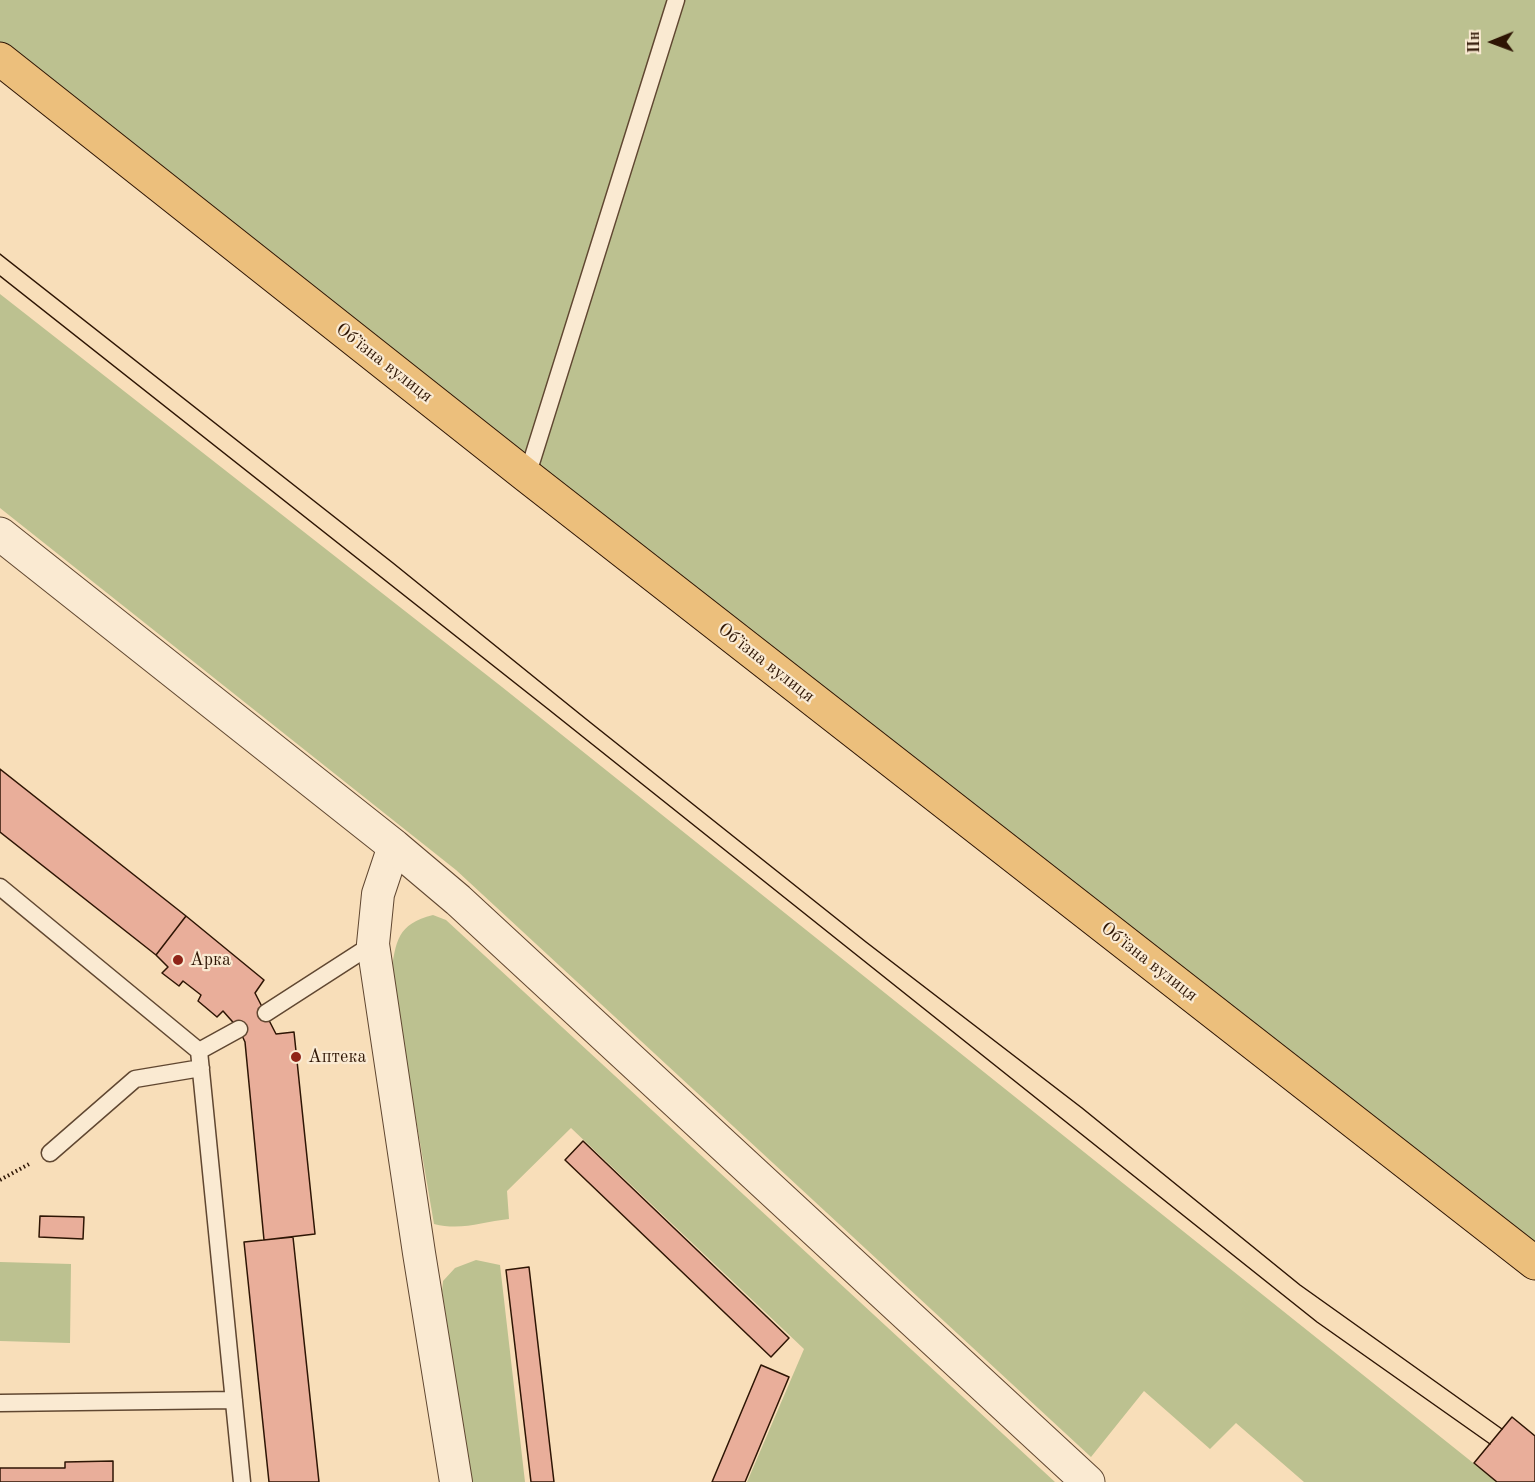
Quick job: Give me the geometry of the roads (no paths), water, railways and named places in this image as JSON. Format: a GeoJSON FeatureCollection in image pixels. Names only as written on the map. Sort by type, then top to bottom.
{"type":"FeatureCollection","features":[{"type":"Feature","properties":{"kind":"main road","name":"Обʼїзна вулиця"},"geometry":{"type":"LineString","coordinates":[[0,60],[527,476],[1535,1263]]}},
{"type":"Feature","properties":{"kind":"street"},"geometry":{"type":"LineString","coordinates":[[0,534],[394,846],[467,908],[1088,1482]]}},
{"type":"Feature","properties":{"kind":"street"},"geometry":{"type":"LineString","coordinates":[[394,846],[378,894],[373,944],[418,1253],[456,1482]]}},
{"type":"Feature","properties":{"kind":"lane"},"geometry":{"type":"LineString","coordinates":[[527,476],[676,0]]}},
{"type":"Feature","properties":{"kind":"lane"},"geometry":{"type":"LineString","coordinates":[[0,887],[199,1051],[242,1482]]}},
{"type":"Feature","properties":{"kind":"lane"},"geometry":{"type":"LineString","coordinates":[[266,1014],[373,944]]}},
{"type":"Feature","properties":{"kind":"lane"},"geometry":{"type":"LineString","coordinates":[[199,1051],[239,1029]]}},
{"type":"Feature","properties":{"kind":"lane"},"geometry":{"type":"LineString","coordinates":[[50,1153],[135,1079],[201,1068]]}},
{"type":"Feature","properties":{"kind":"lane"},"geometry":{"type":"LineString","coordinates":[[0,1403],[234,1400]]}},
{"type":"Feature","properties":{"kind":"tram line"},"geometry":{"type":"LineString","coordinates":[[0,254],[393,563],[866,942],[1082,1108],[1300,1285],[1502,1429]]}},
{"type":"Feature","properties":{"kind":"tram line"},"geometry":{"type":"LineString","coordinates":[[0,276],[1317,1322],[1490,1444]]}},
{"type":"Feature","properties":{"kind":"place","name":"Арка"},"geometry":{"type":"Point","coordinates":[178,960]}},
{"type":"Feature","properties":{"kind":"place","name":"Аптека"},"geometry":{"type":"Point","coordinates":[296,1057]}}]}
